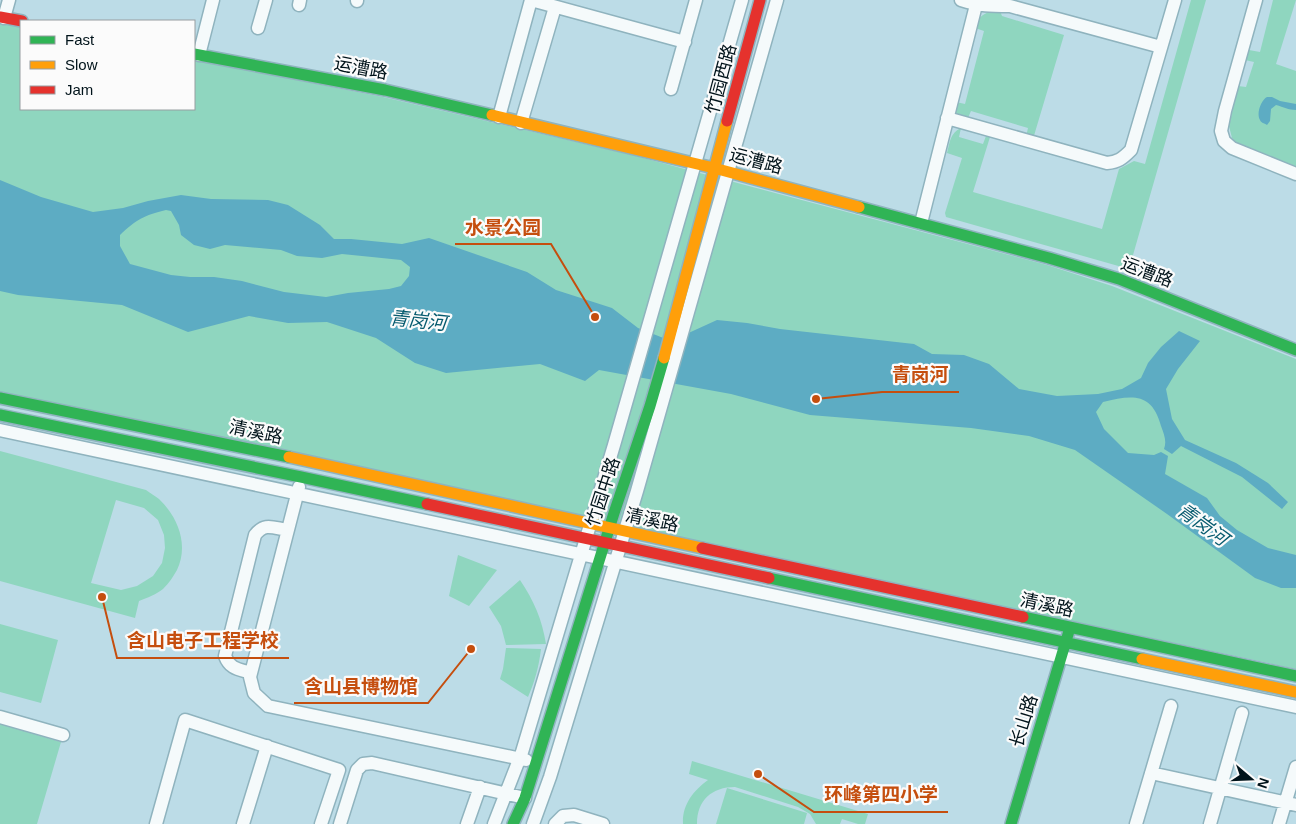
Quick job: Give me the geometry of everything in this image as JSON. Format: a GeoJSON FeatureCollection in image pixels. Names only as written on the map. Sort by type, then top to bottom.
{"type":"FeatureCollection","features":[{"type":"Feature","properties":{"kind":"main road","name":"竹园西路"},"geometry":{"type":"LineString","coordinates":[[714,168],[760,0]]}},
{"type":"Feature","properties":{"kind":"main road"},"geometry":{"type":"LineString","coordinates":[[2,17],[20,21]]}},
{"type":"Feature","properties":{"kind":"main road","name":"运漕路"},"geometry":{"type":"LineString","coordinates":[[196,54],[384,90],[714,168],[921,223],[1119,279],[1296,350]]}},
{"type":"Feature","properties":{"kind":"main road","name":"竹园中路"},"geometry":{"type":"LineString","coordinates":[[513,824],[525,798],[609,528],[650,406],[672,332],[714,168]]}},
{"type":"Feature","properties":{"kind":"main road","name":"清溪路"},"geometry":{"type":"LineString","coordinates":[[0,398],[305,460],[625,532],[1296,676]]}},
{"type":"Feature","properties":{"kind":"main road"},"geometry":{"type":"LineString","coordinates":[[45,424],[49,408]]}},
{"type":"Feature","properties":{"kind":"main road","name":"清溪路"},"geometry":{"type":"LineString","coordinates":[[0,415],[301,477],[1296,692]]}},
{"type":"Feature","properties":{"kind":"main road"},"geometry":{"type":"LineString","coordinates":[[877,602],[881,587]]}},
{"type":"Feature","properties":{"kind":"main road","name":"长山路"},"geometry":{"type":"LineString","coordinates":[[1011,824],[1070,628]]}},
{"type":"Feature","properties":{"kind":"street"},"geometry":{"type":"LineString","coordinates":[[2,17],[9,0]]}},
{"type":"Feature","properties":{"kind":"street"},"geometry":{"type":"LineString","coordinates":[[196,54],[213,0]]}},
{"type":"Feature","properties":{"kind":"street"},"geometry":{"type":"LineString","coordinates":[[258,28],[266,0]]}},
{"type":"Feature","properties":{"kind":"street"},"geometry":{"type":"LineString","coordinates":[[499,118],[531,0],[685,42]]}},
{"type":"Feature","properties":{"kind":"street"},"geometry":{"type":"LineString","coordinates":[[671,89],[696,0]]}},
{"type":"Feature","properties":{"kind":"street"},"geometry":{"type":"LineString","coordinates":[[494,824],[520,758],[582,554],[742,0]]}},
{"type":"Feature","properties":{"kind":"street"},"geometry":{"type":"LineString","coordinates":[[533,824],[550,777],[621,546],[777,0]]}},
{"type":"Feature","properties":{"kind":"street"},"geometry":{"type":"LineString","coordinates":[[961,0],[976,5],[1010,6],[1161,47]]}},
{"type":"Feature","properties":{"kind":"street"},"geometry":{"type":"LineString","coordinates":[[947,118],[1106,163],[1116,162],[1124,158],[1131,150],[1175,0]]}},
{"type":"Feature","properties":{"kind":"street"},"geometry":{"type":"LineString","coordinates":[[1256,0],[1221,131],[1224,141],[1232,148],[1296,174]]}},
{"type":"Feature","properties":{"kind":"street"},"geometry":{"type":"LineString","coordinates":[[921,223],[976,5]]}},
{"type":"Feature","properties":{"kind":"street"},"geometry":{"type":"LineString","coordinates":[[521,123],[555,7]]}},
{"type":"Feature","properties":{"kind":"street"},"geometry":{"type":"LineString","coordinates":[[0,430],[1296,707]]}},
{"type":"Feature","properties":{"kind":"street"},"geometry":{"type":"LineString","coordinates":[[305,460],[250,677],[254,693],[268,706],[536,762]]}},
{"type":"Feature","properties":{"kind":"street"},"geometry":{"type":"LineString","coordinates":[[251,673],[233,668],[225,656],[255,535],[264,526],[288,530]]}},
{"type":"Feature","properties":{"kind":"street"},"geometry":{"type":"LineString","coordinates":[[1136,824],[1171,706]]}},
{"type":"Feature","properties":{"kind":"street"},"geometry":{"type":"LineString","coordinates":[[1210,824],[1242,713]]}},
{"type":"Feature","properties":{"kind":"street"},"geometry":{"type":"LineString","coordinates":[[0,717],[63,735]]}},
{"type":"Feature","properties":{"kind":"street"},"geometry":{"type":"LineString","coordinates":[[156,824],[185,720],[338,770],[321,824]]}},
{"type":"Feature","properties":{"kind":"street"},"geometry":{"type":"LineString","coordinates":[[243,824],[267,746]]}},
{"type":"Feature","properties":{"kind":"street"},"geometry":{"type":"LineString","coordinates":[[340,824],[357,770],[363,764],[372,763],[525,798]]}},
{"type":"Feature","properties":{"kind":"street"},"geometry":{"type":"LineString","coordinates":[[1278,824],[1290,804],[1296,767]]}},
{"type":"Feature","properties":{"kind":"street"},"geometry":{"type":"LineString","coordinates":[[1151,773],[1290,804]]}},
{"type":"Feature","properties":{"kind":"street"},"geometry":{"type":"LineString","coordinates":[[467,824],[480,787]]}},
{"type":"Feature","properties":{"kind":"street"},"geometry":{"type":"LineString","coordinates":[[555,824],[562,816],[574,815],[603,824]]}},
{"type":"Feature","properties":{"kind":"green space"},"geometry":{"type":"Polygon","coordinates":[[[1191,0],[1206,0],[1129,269],[946,217],[945,213],[962,158],[947,153],[953,135],[961,128],[959,137],[983,144],[986,136],[990,137],[973,192],[1102,229],[1119,169],[1134,161],[1145,164],[1191,0]]]}},
{"type":"Feature","properties":{"kind":"green space"},"geometry":{"type":"Polygon","coordinates":[[[1273,0],[1296,0],[1276,64],[1296,71],[1296,168],[1239,145],[1232,138],[1229,126],[1238,86],[1246,87],[1254,62],[1245,60],[1249,50],[1260,52],[1273,0]]]}},
{"type":"Feature","properties":{"kind":"green space"},"geometry":{"type":"Polygon","coordinates":[[[991,11],[1000,11],[1002,16],[1064,35],[1033,139],[1026,137],[1028,128],[971,111],[967,120],[955,114],[956,102],[965,104],[984,31],[975,28],[976,25],[980,17],[991,11]]]}},
{"type":"Feature","properties":{"kind":"green space"},"geometry":{"type":"Polygon","coordinates":[[[0,23],[20,27],[20,110],[195,110],[195,60],[383,97],[632,155],[1047,265],[1112,286],[1296,359],[1296,669],[0,392],[0,23]]]}},
{"type":"Feature","properties":{"kind":"green space"},"geometry":{"type":"Polygon","coordinates":[[[0,451],[146,490],[166,506],[180,532],[182,551],[177,570],[163,589],[139,601],[135,618],[0,581],[0,451]],[[116,500],[91,583],[121,590],[137,586],[153,576],[162,563],[165,548],[164,535],[158,520],[144,508],[116,500]]]}},
{"type":"Feature","properties":{"kind":"green space"},"geometry":{"type":"Polygon","coordinates":[[[458,555],[497,570],[469,606],[449,596],[458,555]]]}},
{"type":"Feature","properties":{"kind":"green space"},"geometry":{"type":"Polygon","coordinates":[[[520,580],[537,610],[546,644],[506,645],[501,626],[489,607],[520,580]]]}},
{"type":"Feature","properties":{"kind":"green space"},"geometry":{"type":"Polygon","coordinates":[[[0,624],[58,640],[41,703],[0,692],[0,624]]]}},
{"type":"Feature","properties":{"kind":"green space"},"geometry":{"type":"Polygon","coordinates":[[[506,648],[541,649],[533,685],[528,697],[500,679],[506,648]]]}},
{"type":"Feature","properties":{"kind":"green space"},"geometry":{"type":"Polygon","coordinates":[[[0,724],[61,742],[37,824],[0,824],[0,724]]]}},
{"type":"Feature","properties":{"kind":"green space"},"geometry":{"type":"Polygon","coordinates":[[[692,761],[868,814],[865,824],[842,819],[840,824],[816,824],[810,814],[798,807],[735,787],[719,789],[707,796],[700,808],[697,824],[683,824],[684,811],[690,799],[708,780],[689,774],[692,761]]]}},
{"type":"Feature","properties":{"kind":"green space"},"geometry":{"type":"Polygon","coordinates":[[[727,788],[807,813],[804,824],[716,824],[727,788]]]}},
{"type":"Feature","properties":{"kind":"water"},"geometry":{"type":"Polygon","coordinates":[[[1267,97],[1296,104],[1296,110],[1276,105],[1271,109],[1270,121],[1267,125],[1260,121],[1259,111],[1261,104],[1267,97]]]}},
{"type":"Feature","properties":{"kind":"water"},"geometry":{"type":"Polygon","coordinates":[[[0,180],[41,197],[93,212],[123,208],[181,195],[211,199],[268,200],[288,205],[320,225],[334,239],[402,244],[429,238],[527,272],[556,290],[612,308],[638,328],[671,341],[717,320],[914,344],[932,354],[964,355],[989,364],[1019,389],[1057,396],[1098,394],[1122,389],[1141,378],[1148,363],[1161,347],[1179,331],[1200,341],[1178,369],[1166,389],[1172,419],[1185,440],[1236,463],[1268,483],[1288,502],[1282,509],[1242,477],[1181,446],[1172,454],[1164,449],[1165,438],[1157,415],[1146,402],[1140,399],[1123,398],[1103,402],[1096,412],[1104,429],[1128,453],[1154,455],[1161,452],[1168,456],[1165,474],[1207,498],[1220,516],[1237,530],[1268,548],[1296,555],[1296,588],[1281,588],[1255,578],[1075,450],[1029,436],[971,428],[810,415],[731,394],[599,370],[585,381],[540,364],[446,373],[415,363],[376,338],[327,322],[288,323],[249,316],[188,332],[122,305],[18,295],[0,291],[0,180]],[[166,210],[146,216],[120,235],[120,246],[130,264],[171,275],[214,277],[242,281],[284,292],[326,297],[401,286],[409,276],[410,267],[401,260],[342,254],[322,258],[297,256],[281,250],[225,245],[210,249],[194,245],[181,235],[179,225],[171,211],[166,210]]]}},
{"type":"Feature","properties":{"kind":"traffic: fast"},"geometry":{"type":"LineString","coordinates":[[195,54],[385,90],[492,115]]}},
{"type":"Feature","properties":{"kind":"traffic: fast"},"geometry":{"type":"LineString","coordinates":[[859,207],[1049,258],[1119,279],[1296,350]]}},
{"type":"Feature","properties":{"kind":"traffic: fast"},"geometry":{"type":"LineString","coordinates":[[513,824],[525,798],[664,358]]}},
{"type":"Feature","properties":{"kind":"traffic: fast"},"geometry":{"type":"LineString","coordinates":[[0,398],[289,457]]}},
{"type":"Feature","properties":{"kind":"traffic: fast"},"geometry":{"type":"LineString","coordinates":[[0,415],[427,504]]}},
{"type":"Feature","properties":{"kind":"traffic: fast"},"geometry":{"type":"LineString","coordinates":[[769,578],[1142,659]]}},
{"type":"Feature","properties":{"kind":"traffic: fast"},"geometry":{"type":"LineString","coordinates":[[1023,617],[1296,676]]}},
{"type":"Feature","properties":{"kind":"traffic: fast"},"geometry":{"type":"LineString","coordinates":[[1011,824],[1069,631]]}},
{"type":"Feature","properties":{"kind":"traffic: slow"},"geometry":{"type":"LineString","coordinates":[[492,115],[714,168],[859,207]]}},
{"type":"Feature","properties":{"kind":"traffic: slow"},"geometry":{"type":"LineString","coordinates":[[664,358],[727,121]]}},
{"type":"Feature","properties":{"kind":"traffic: slow"},"geometry":{"type":"LineString","coordinates":[[289,457],[702,548]]}},
{"type":"Feature","properties":{"kind":"traffic: slow"},"geometry":{"type":"LineString","coordinates":[[1142,659],[1296,692]]}},
{"type":"Feature","properties":{"kind":"traffic: jam"},"geometry":{"type":"LineString","coordinates":[[727,121],[760,0]]}},
{"type":"Feature","properties":{"kind":"traffic: jam"},"geometry":{"type":"LineString","coordinates":[[0,17],[20,21]]}},
{"type":"Feature","properties":{"kind":"traffic: jam"},"geometry":{"type":"LineString","coordinates":[[427,504],[769,578]]}},
{"type":"Feature","properties":{"kind":"traffic: jam"},"geometry":{"type":"LineString","coordinates":[[702,548],[1023,617]]}},
{"type":"Feature","properties":{"kind":"place","name":"水景公园"},"geometry":{"type":"Point","coordinates":[595,317]}},
{"type":"Feature","properties":{"kind":"place","name":"青岗河"},"geometry":{"type":"Point","coordinates":[816,399]}},
{"type":"Feature","properties":{"kind":"place","name":"含山电子工程学校"},"geometry":{"type":"Point","coordinates":[102,597]}},
{"type":"Feature","properties":{"kind":"place","name":"含山县博物馆"},"geometry":{"type":"Point","coordinates":[471,649]}},
{"type":"Feature","properties":{"kind":"place","name":"环峰第四小学"},"geometry":{"type":"Point","coordinates":[758,774]}}]}
